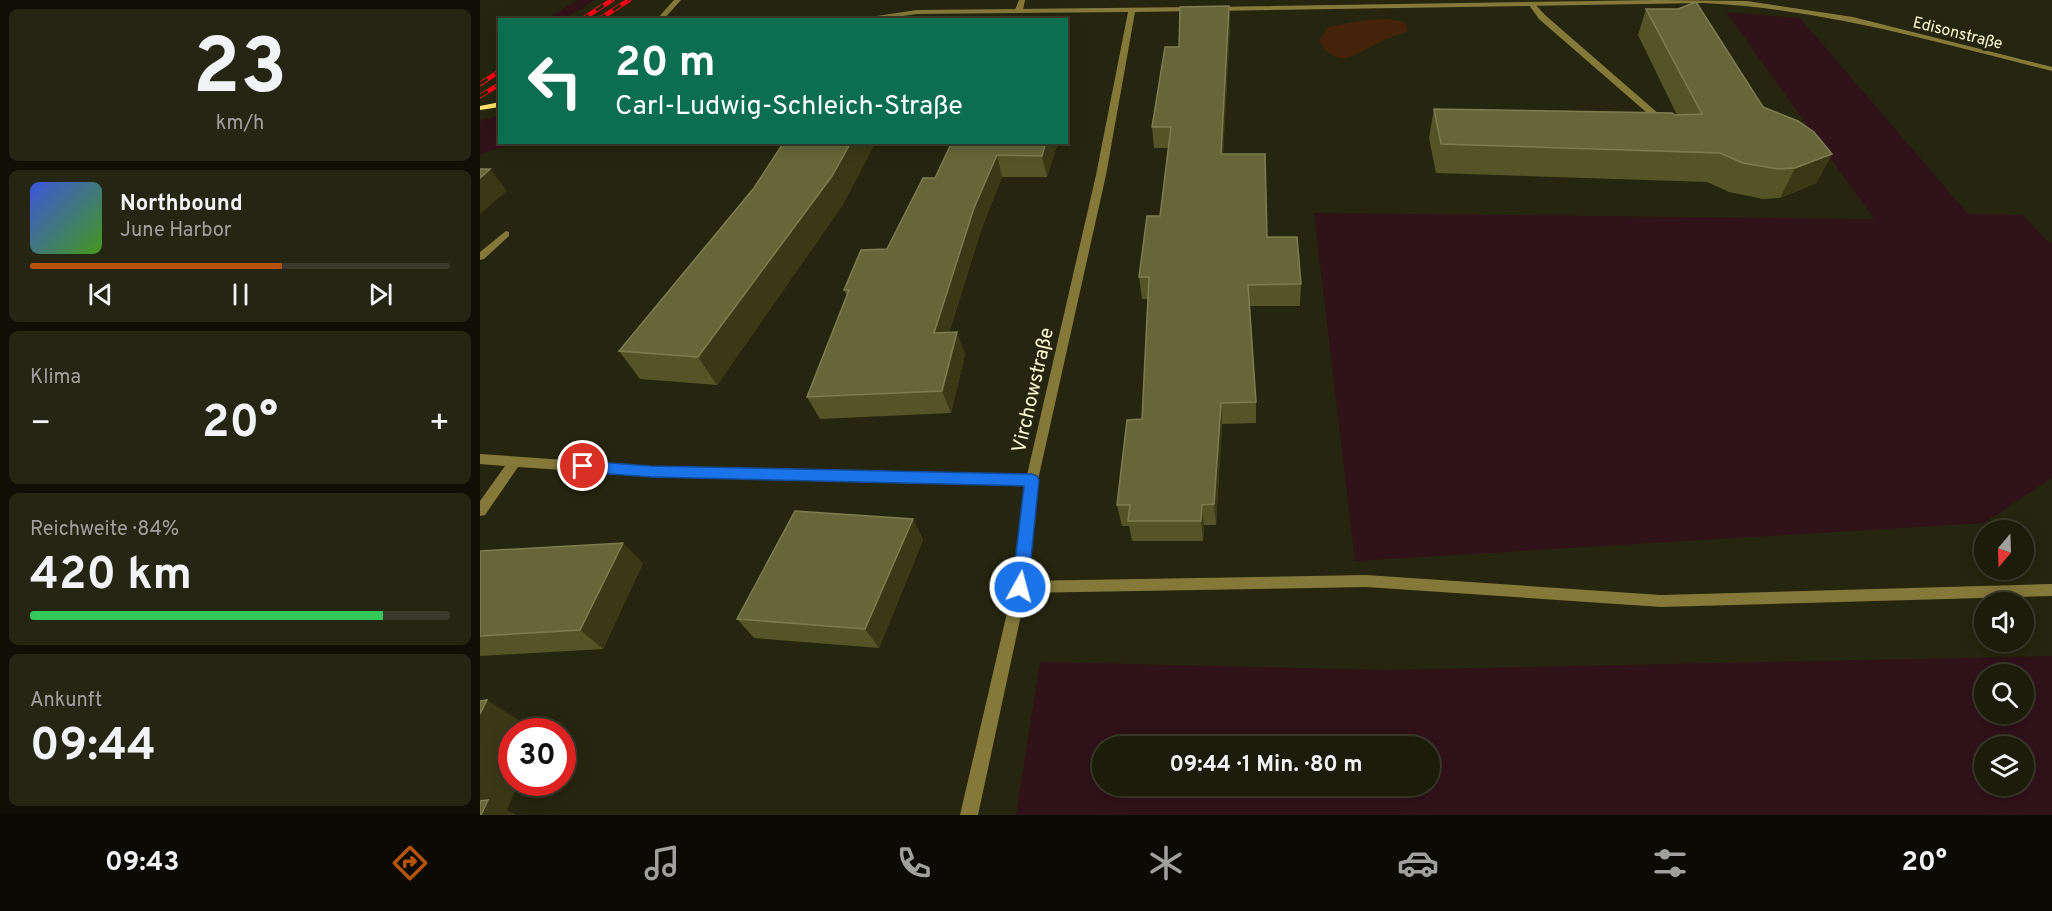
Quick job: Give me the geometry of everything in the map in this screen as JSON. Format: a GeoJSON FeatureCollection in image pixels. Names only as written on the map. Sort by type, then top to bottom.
{"type":"FeatureCollection","features":[{"type":"Feature","properties":{"kind":"street"},"geometry":{"type":"LineString","coordinates":[[661,18],[678,0]]}},
{"type":"Feature","properties":{"kind":"street"},"geometry":{"type":"LineString","coordinates":[[1019,10],[1022,0]]}},
{"type":"Feature","properties":{"kind":"street","name":"Edisonstraße"},"geometry":{"type":"LineString","coordinates":[[868,18],[917,12],[1704,1],[1792,8],[1853,19],[2052,69]]}},
{"type":"Feature","properties":{"kind":"street"},"geometry":{"type":"LineString","coordinates":[[1533,5],[1542,17],[1675,133]]}},
{"type":"Feature","properties":{"kind":"street","name":"Virchowstraße"},"geometry":{"type":"LineString","coordinates":[[969,815],[1020,587],[1032,480],[1101,175],[1132,10]]}},
{"type":"Feature","properties":{"kind":"street"},"geometry":{"type":"LineString","coordinates":[[480,108],[498,104]]}},
{"type":"Feature","properties":{"kind":"street"},"geometry":{"type":"LineString","coordinates":[[480,257],[506,234]]}},
{"type":"Feature","properties":{"kind":"street"},"geometry":{"type":"LineString","coordinates":[[480,459],[651,471],[1032,480]]}},
{"type":"Feature","properties":{"kind":"street"},"geometry":{"type":"LineString","coordinates":[[480,511],[515,461]]}},
{"type":"Feature","properties":{"kind":"street"},"geometry":{"type":"LineString","coordinates":[[1020,587],[1366,581],[1661,602],[2052,590]]}},
{"type":"Feature","properties":{"kind":"shaded area"},"geometry":{"type":"Polygon","coordinates":[[[578,0],[595,0],[566,18],[548,18],[578,0]]]}},
{"type":"Feature","properties":{"kind":"shaded area"},"geometry":{"type":"Polygon","coordinates":[[[1726,12],[1800,18],[1968,214],[2023,215],[2047,241],[2052,243],[2052,478],[1989,520],[1974,520],[1974,524],[1355,561],[1314,213],[1874,219],[1726,12]]]}},
{"type":"Feature","properties":{"kind":"shaded area"},"geometry":{"type":"Polygon","coordinates":[[[1387,19],[1405,22],[1408,31],[1346,58],[1333,55],[1319,41],[1328,27],[1365,20],[1387,19]]]}},
{"type":"Feature","properties":{"kind":"shaded area"},"geometry":{"type":"Polygon","coordinates":[[[498,116],[498,144],[515,144],[480,154],[480,121],[498,116]]]}},
{"type":"Feature","properties":{"kind":"shaded area"},"geometry":{"type":"Polygon","coordinates":[[[2052,656],[2052,815],[1016,815],[1040,662],[1386,670],[2052,656]]]}},
{"type":"Feature","properties":{"kind":"building"},"geometry":{"type":"Polygon","coordinates":[[[1696,2],[1763,107],[1798,121],[1814,132],[1832,154],[1795,168],[1778,169],[1743,163],[1720,153],[1441,144],[1434,109],[1702,114],[1646,9],[1678,9],[1696,2]]]}},
{"type":"Feature","properties":{"kind":"building"},"geometry":{"type":"Polygon","coordinates":[[[1229,6],[1221,154],[1265,154],[1267,237],[1297,237],[1301,284],[1248,285],[1256,402],[1221,403],[1214,504],[1202,505],[1201,521],[1128,521],[1130,505],[1117,505],[1127,420],[1142,419],[1149,277],[1139,277],[1147,216],[1160,216],[1171,127],[1152,127],[1165,47],[1179,47],[1180,7],[1229,6]]]}},
{"type":"Feature","properties":{"kind":"building"},"geometry":{"type":"Polygon","coordinates":[[[783,144],[850,144],[832,176],[698,357],[619,351],[754,188],[783,144]]]}},
{"type":"Feature","properties":{"kind":"building"},"geometry":{"type":"Polygon","coordinates":[[[951,144],[1045,144],[1042,156],[997,155],[974,208],[934,333],[957,332],[942,391],[807,397],[849,290],[844,290],[861,250],[887,249],[923,178],[935,178],[951,144]]]}},
{"type":"Feature","properties":{"kind":"building"},"geometry":{"type":"Polygon","coordinates":[[[480,169],[490,169],[480,178],[480,169]]]}},
{"type":"Feature","properties":{"kind":"building"},"geometry":{"type":"Polygon","coordinates":[[[795,511],[913,519],[865,629],[737,619],[795,511]]]}},
{"type":"Feature","properties":{"kind":"building"},"geometry":{"type":"Polygon","coordinates":[[[623,543],[580,630],[480,636],[480,551],[623,543]]]}},
{"type":"Feature","properties":{"kind":"building"},"geometry":{"type":"Polygon","coordinates":[[[487,700],[480,714],[480,701],[487,700]]]}},
{"type":"Feature","properties":{"kind":"building"},"geometry":{"type":"Polygon","coordinates":[[[488,800],[481,815],[480,815],[480,801],[488,800]]]}},
{"type":"Feature","properties":{"kind":"railway"},"geometry":{"type":"LineString","coordinates":[[584,18],[612,0]]}},
{"type":"Feature","properties":{"kind":"railway"},"geometry":{"type":"LineString","coordinates":[[601,18],[629,0]]}},
{"type":"Feature","properties":{"kind":"railway"},"geometry":{"type":"LineString","coordinates":[[480,84],[498,72]]}},
{"type":"Feature","properties":{"kind":"railway"},"geometry":{"type":"LineString","coordinates":[[480,96],[498,85]]}},
{"type":"Feature","properties":{"kind":"route"},"geometry":{"type":"LineString","coordinates":[[583,466],[651,471],[1032,480],[1020,587]]}}]}
